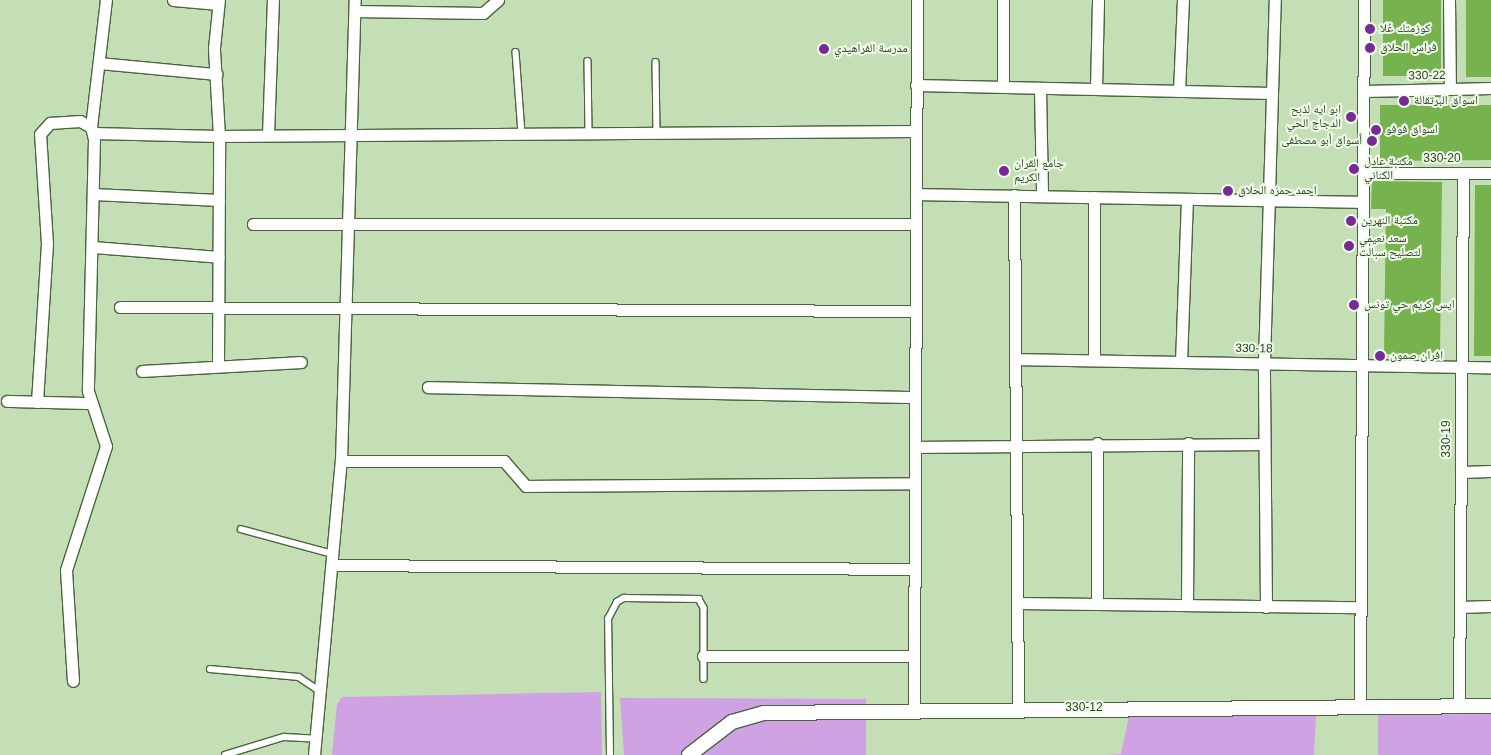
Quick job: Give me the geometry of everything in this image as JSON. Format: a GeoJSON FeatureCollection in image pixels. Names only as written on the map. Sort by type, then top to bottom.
{"type":"FeatureCollection","features":[{"type":"Feature","properties":{"kind":"street"},"geometry":{"type":"LineString","coordinates":[[74,681],[66,570],[106,446],[89,403],[93,247],[92,130],[106,0]]}},
{"type":"Feature","properties":{"kind":"street"},"geometry":{"type":"LineString","coordinates":[[173,0],[219,2],[216,74],[219,136],[218,365]]}},
{"type":"Feature","properties":{"kind":"street"},"geometry":{"type":"LineString","coordinates":[[268,135],[273,0]]}},
{"type":"Feature","properties":{"kind":"street"},"geometry":{"type":"LineString","coordinates":[[314,755],[335,560],[342,461],[349,308],[355,5],[484,13],[498,0]]}},
{"type":"Feature","properties":{"kind":"street"},"geometry":{"type":"LineString","coordinates":[[914,710],[917,0]]}},
{"type":"Feature","properties":{"kind":"street"},"geometry":{"type":"LineString","coordinates":[[1003,0],[1003,87]]}},
{"type":"Feature","properties":{"kind":"street"},"geometry":{"type":"LineString","coordinates":[[1096,89],[1098,0]]}},
{"type":"Feature","properties":{"kind":"street"},"geometry":{"type":"LineString","coordinates":[[1179,91],[1183,0]]}},
{"type":"Feature","properties":{"kind":"street"},"geometry":{"type":"LineString","coordinates":[[1266,607],[1264,363],[1276,0]]}},
{"type":"Feature","properties":{"kind":"street"},"geometry":{"type":"LineString","coordinates":[[1360,706],[1364,0]]}},
{"type":"Feature","properties":{"kind":"street"},"geometry":{"type":"LineString","coordinates":[[1449,0],[1450,89]]}},
{"type":"Feature","properties":{"kind":"street"},"geometry":{"type":"LineString","coordinates":[[99,63],[216,74]]}},
{"type":"Feature","properties":{"kind":"street"},"geometry":{"type":"LineString","coordinates":[[916,85],[1272,94]]}},
{"type":"Feature","properties":{"kind":"street"},"geometry":{"type":"LineString","coordinates":[[1040,88],[1042,196]]}},
{"type":"Feature","properties":{"kind":"street","name":"330-22"},"geometry":{"type":"LineString","coordinates":[[1363,91],[1491,88]]}},
{"type":"Feature","properties":{"kind":"street"},"geometry":{"type":"LineString","coordinates":[[37,402],[46,244],[40,134],[50,123],[80,121],[92,130],[219,136],[916,131]]}},
{"type":"Feature","properties":{"kind":"street","name":"330-20"},"geometry":{"type":"LineString","coordinates":[[1363,173],[1491,173]]}},
{"type":"Feature","properties":{"kind":"street","name":"330-19"},"geometry":{"type":"LineString","coordinates":[[1459,706],[1463,173]]}},
{"type":"Feature","properties":{"kind":"street"},"geometry":{"type":"LineString","coordinates":[[93,194],[219,200]]}},
{"type":"Feature","properties":{"kind":"street"},"geometry":{"type":"LineString","coordinates":[[916,194],[1362,202]]}},
{"type":"Feature","properties":{"kind":"street"},"geometry":{"type":"LineString","coordinates":[[1014,195],[1018,709]]}},
{"type":"Feature","properties":{"kind":"street"},"geometry":{"type":"LineString","coordinates":[[1094,197],[1094,360]]}},
{"type":"Feature","properties":{"kind":"street"},"geometry":{"type":"LineString","coordinates":[[1181,362],[1187,199]]}},
{"type":"Feature","properties":{"kind":"street"},"geometry":{"type":"LineString","coordinates":[[253,224],[916,224]]}},
{"type":"Feature","properties":{"kind":"street"},"geometry":{"type":"LineString","coordinates":[[93,247],[219,257]]}},
{"type":"Feature","properties":{"kind":"street"},"geometry":{"type":"LineString","coordinates":[[120,307],[916,311]]}},
{"type":"Feature","properties":{"kind":"street","name":"330-18"},"geometry":{"type":"LineString","coordinates":[[1016,359],[1491,367]]}},
{"type":"Feature","properties":{"kind":"street"},"geometry":{"type":"LineString","coordinates":[[142,372],[218,365],[302,362]]}},
{"type":"Feature","properties":{"kind":"street"},"geometry":{"type":"LineString","coordinates":[[428,388],[915,397]]}},
{"type":"Feature","properties":{"kind":"street"},"geometry":{"type":"LineString","coordinates":[[7,401],[89,403]]}},
{"type":"Feature","properties":{"kind":"street"},"geometry":{"type":"LineString","coordinates":[[915,447],[1097,443],[1264,444]]}},
{"type":"Feature","properties":{"kind":"street"},"geometry":{"type":"LineString","coordinates":[[1097,443],[1097,604]]}},
{"type":"Feature","properties":{"kind":"street"},"geometry":{"type":"LineString","coordinates":[[1187,605],[1188,443]]}},
{"type":"Feature","properties":{"kind":"street"},"geometry":{"type":"LineString","coordinates":[[342,461],[504,461],[526,486],[915,483]]}},
{"type":"Feature","properties":{"kind":"street"},"geometry":{"type":"LineString","coordinates":[[1461,472],[1491,471]]}},
{"type":"Feature","properties":{"kind":"street"},"geometry":{"type":"LineString","coordinates":[[335,560],[915,570]]}},
{"type":"Feature","properties":{"kind":"street"},"geometry":{"type":"LineString","coordinates":[[1017,603],[1360,607]]}},
{"type":"Feature","properties":{"kind":"street"},"geometry":{"type":"LineString","coordinates":[[1460,607],[1491,606]]}},
{"type":"Feature","properties":{"kind":"street"},"geometry":{"type":"LineString","coordinates":[[703,656],[914,656]]}},
{"type":"Feature","properties":{"kind":"street","name":"330-12"},"geometry":{"type":"LineString","coordinates":[[689,755],[724,727],[756,714],[914,710],[1491,706]]}},
{"type":"Feature","properties":{"kind":"lane"},"geometry":{"type":"LineString","coordinates":[[516,52],[522,133]]}},
{"type":"Feature","properties":{"kind":"lane"},"geometry":{"type":"LineString","coordinates":[[588,61],[588,133]]}},
{"type":"Feature","properties":{"kind":"lane"},"geometry":{"type":"LineString","coordinates":[[656,62],[657,132]]}},
{"type":"Feature","properties":{"kind":"lane"},"geometry":{"type":"LineString","coordinates":[[241,529],[335,560]]}},
{"type":"Feature","properties":{"kind":"lane"},"geometry":{"type":"LineString","coordinates":[[610,755],[611,608],[624,598],[699,599],[704,608],[704,679]]}},
{"type":"Feature","properties":{"kind":"lane"},"geometry":{"type":"LineString","coordinates":[[210,670],[299,677],[322,692]]}},
{"type":"Feature","properties":{"kind":"lane"},"geometry":{"type":"LineString","coordinates":[[225,755],[284,737],[316,739]]}},
{"type":"Feature","properties":{"kind":"shaded area"},"geometry":{"type":"Polygon","coordinates":[[[601,692],[602,755],[332,755],[337,704],[342,697],[601,692]]]}},
{"type":"Feature","properties":{"kind":"shaded area"},"geometry":{"type":"Polygon","coordinates":[[[620,698],[866,699],[866,755],[624,755],[620,698]]]}},
{"type":"Feature","properties":{"kind":"shaded area"},"geometry":{"type":"Polygon","coordinates":[[[1491,714],[1491,755],[1378,755],[1378,715],[1491,714]]]}},
{"type":"Feature","properties":{"kind":"shaded area"},"geometry":{"type":"Polygon","coordinates":[[[1129,716],[1316,716],[1314,755],[1109,755],[1121,754],[1129,716]]]}},
{"type":"Feature","properties":{"kind":"building"},"geometry":{"type":"Polygon","coordinates":[[[1383,0],[1441,0],[1441,76],[1383,76],[1383,0]]]}},
{"type":"Feature","properties":{"kind":"building"},"geometry":{"type":"Polygon","coordinates":[[[1466,0],[1491,0],[1491,77],[1466,77],[1466,0]]]}},
{"type":"Feature","properties":{"kind":"building"},"geometry":{"type":"Polygon","coordinates":[[[1380,105],[1491,105],[1491,160],[1380,161],[1380,105]]]}},
{"type":"Feature","properties":{"kind":"building"},"geometry":{"type":"Polygon","coordinates":[[[1372,181],[1442,182],[1440,355],[1384,354],[1386,209],[1371,209],[1372,181]]]}},
{"type":"Feature","properties":{"kind":"building"},"geometry":{"type":"Polygon","coordinates":[[[1475,185],[1491,185],[1491,356],[1474,356],[1475,185]]]}},
{"type":"Feature","properties":{"kind":"place","name":"كوزمتك عُلا"},"geometry":{"type":"Point","coordinates":[1370,29]}},
{"type":"Feature","properties":{"kind":"place","name":"فراس الحلاق"},"geometry":{"type":"Point","coordinates":[1370,48]}},
{"type":"Feature","properties":{"kind":"place","name":"مدرسة الفراهيدي"},"geometry":{"type":"Point","coordinates":[824,49]}},
{"type":"Feature","properties":{"kind":"place","name":"اسواق البرتقالة"},"geometry":{"type":"Point","coordinates":[1404,101]}},
{"type":"Feature","properties":{"kind":"place","name":"ابو ايه لذبح الدجاج الحي"},"geometry":{"type":"Point","coordinates":[1351,117]}},
{"type":"Feature","properties":{"kind":"place","name":"اسواق فوفو"},"geometry":{"type":"Point","coordinates":[1376,130]}},
{"type":"Feature","properties":{"kind":"place","name":"أسواق أبو مصطفى"},"geometry":{"type":"Point","coordinates":[1372,141]}},
{"type":"Feature","properties":{"kind":"place","name":"مكتبة عادل الكناني"},"geometry":{"type":"Point","coordinates":[1354,169]}},
{"type":"Feature","properties":{"kind":"place","name":"جامع القران الكريم"},"geometry":{"type":"Point","coordinates":[1004,171]}},
{"type":"Feature","properties":{"kind":"place","name":"احمد حمزه الحلاق"},"geometry":{"type":"Point","coordinates":[1228,191]}},
{"type":"Feature","properties":{"kind":"place","name":"مكتبة النهرين"},"geometry":{"type":"Point","coordinates":[1351,221]}},
{"type":"Feature","properties":{"kind":"place","name":"سعد نعيمي لتصليح سبالت"},"geometry":{"type":"Point","coordinates":[1349,246]}},
{"type":"Feature","properties":{"kind":"place","name":"ايس كريم حي تونس"},"geometry":{"type":"Point","coordinates":[1354,305]}},
{"type":"Feature","properties":{"kind":"place","name":"افران صمون"},"geometry":{"type":"Point","coordinates":[1380,356]}}]}
